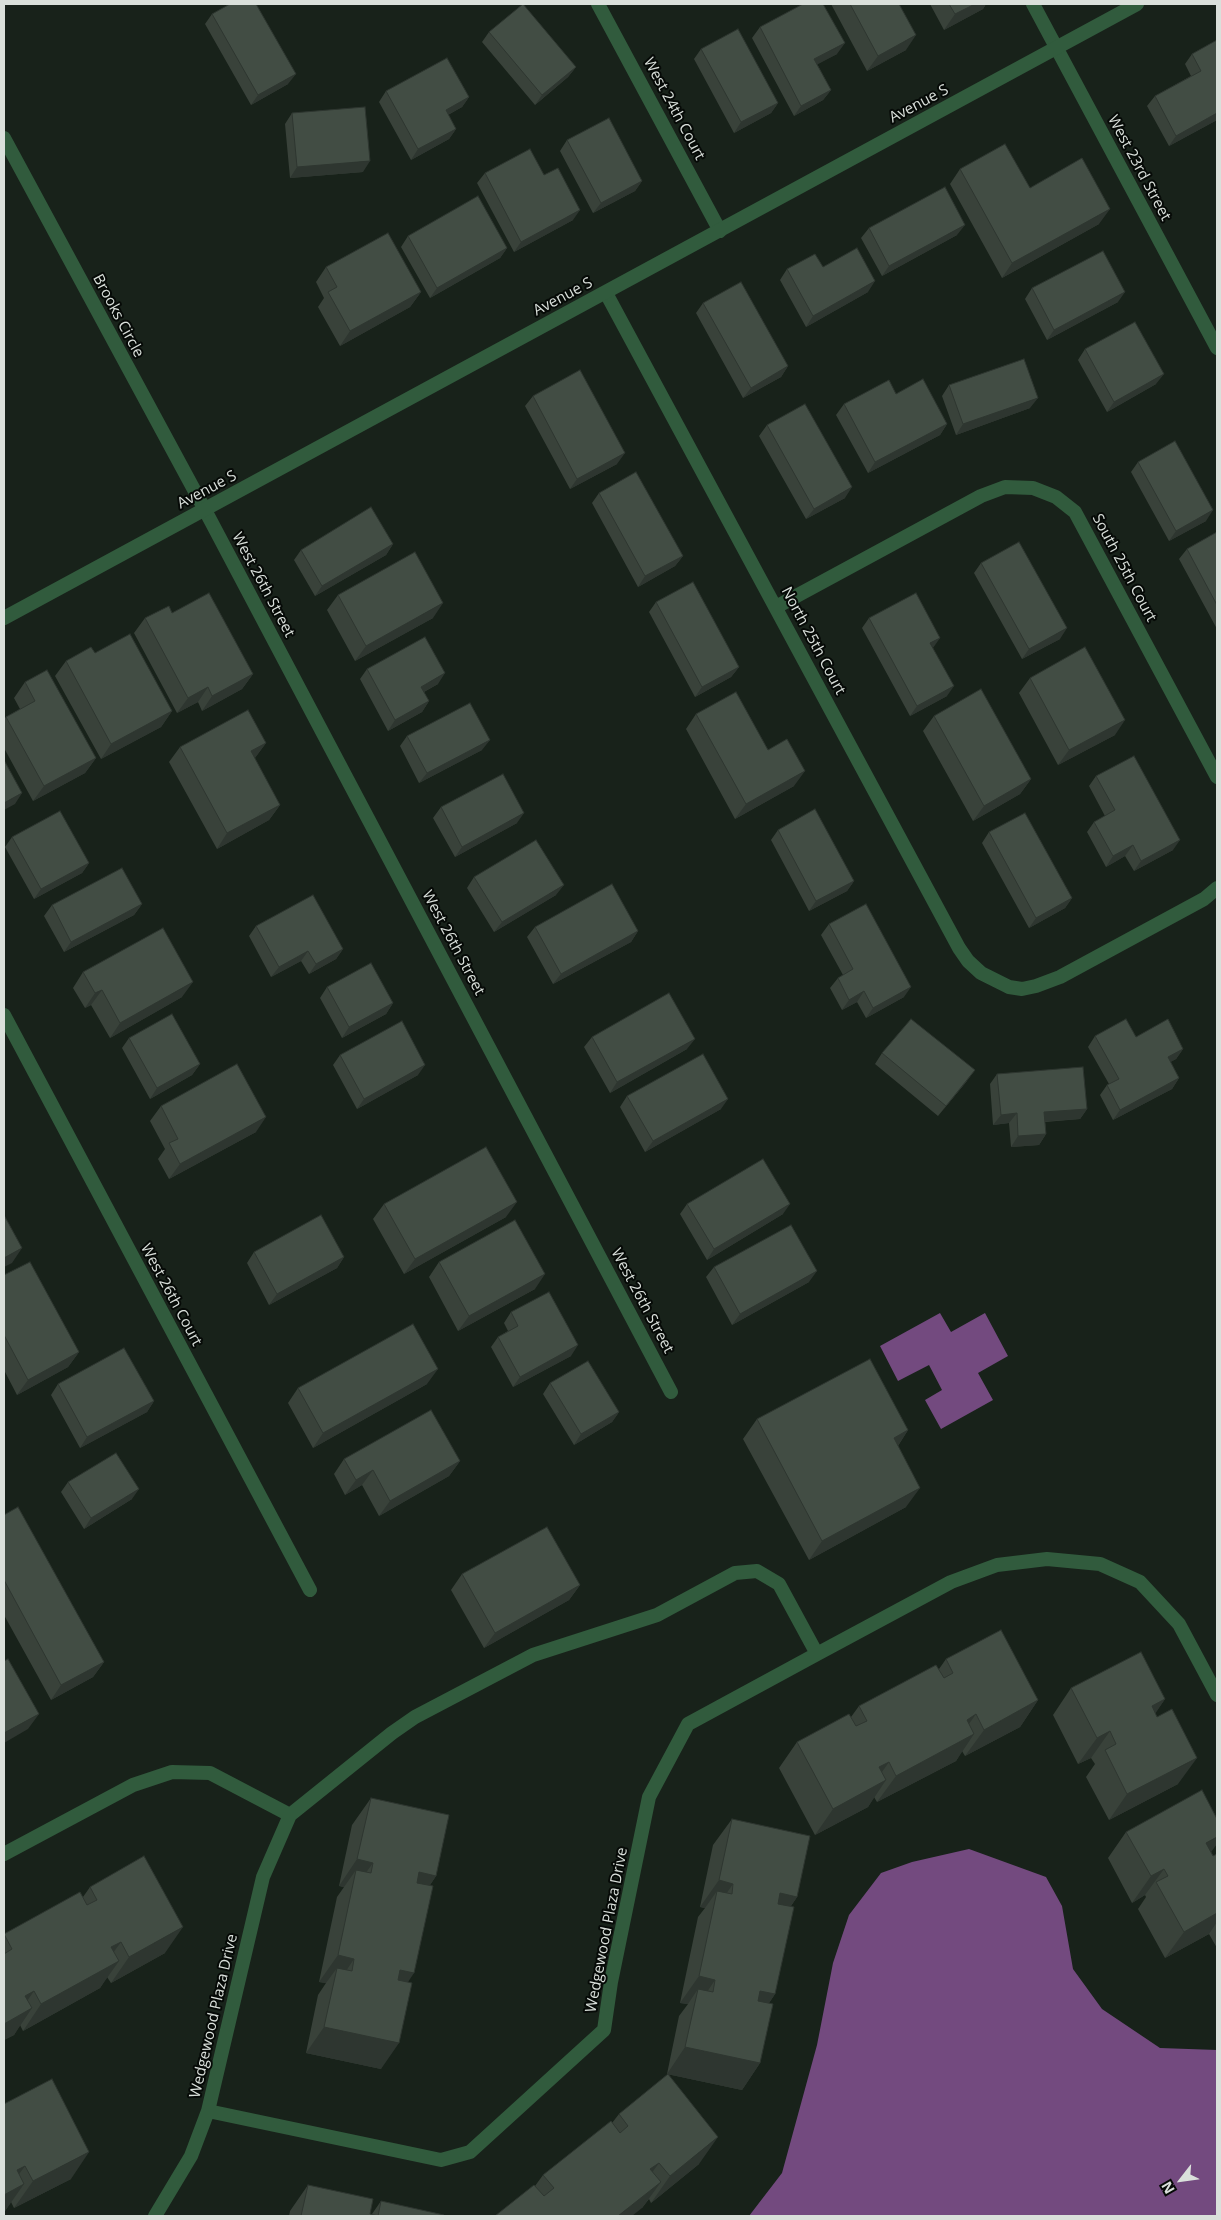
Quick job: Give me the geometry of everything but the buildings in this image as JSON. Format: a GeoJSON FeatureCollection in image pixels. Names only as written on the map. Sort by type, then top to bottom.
{"type":"FeatureCollection","features":[{"type":"Feature","properties":{"kind":"street","name":"West 24th Court"},"geometry":{"type":"LineString","coordinates":[[598,4],[720,230]]}},
{"type":"Feature","properties":{"kind":"street","name":"West 23rd Street"},"geometry":{"type":"LineString","coordinates":[[1033,4],[1217,348]]}},
{"type":"Feature","properties":{"kind":"street","name":"Avenue S"},"geometry":{"type":"LineString","coordinates":[[4,618],[1138,4]]}},
{"type":"Feature","properties":{"kind":"street","name":"Brooks Circle"},"geometry":{"type":"LineString","coordinates":[[4,138],[205,510]]}},
{"type":"Feature","properties":{"kind":"street","name":"North 25th Court"},"geometry":{"type":"LineString","coordinates":[[606,292],[959,948],[980,973],[1009,987],[1022,989],[1036,986],[1060,977],[1204,900],[1217,888]]}},
{"type":"Feature","properties":{"kind":"street","name":"South 25th Court"},"geometry":{"type":"LineString","coordinates":[[776,607],[980,496],[1005,487],[1033,488],[1056,496],[1075,512],[1217,777]]}},
{"type":"Feature","properties":{"kind":"street","name":"West 26th Street"},"geometry":{"type":"LineString","coordinates":[[205,510],[671,1392]]}},
{"type":"Feature","properties":{"kind":"street","name":"West 26th Court"},"geometry":{"type":"LineString","coordinates":[[4,1015],[310,1590]]}},
{"type":"Feature","properties":{"kind":"street","name":"Wedgewood Plaza Drive"},"geometry":{"type":"LineString","coordinates":[[208,2111],[441,2160],[470,2152],[604,2030],[611,1982],[649,1797],[688,1724],[951,1582],[997,1565],[1047,1559],[1100,1564],[1140,1582],[1179,1624],[1217,1695]]}},
{"type":"Feature","properties":{"kind":"street","name":"Wedgewood Plaza Drive"},"geometry":{"type":"LineString","coordinates":[[155,2216],[191,2156],[208,2111],[263,1877],[290,1815],[392,1732],[415,1717],[533,1655],[657,1614],[735,1573],[757,1571],[779,1584],[817,1654]]}},
{"type":"Feature","properties":{"kind":"street"},"geometry":{"type":"LineString","coordinates":[[4,1854],[133,1785],[172,1772],[210,1774],[290,1815]]}},
{"type":"Feature","properties":{"kind":"shaded area"},"geometry":{"type":"Polygon","coordinates":[[[940,1313],[951,1332],[985,1313],[1008,1356],[978,1373],[993,1400],[941,1429],[925,1400],[942,1390],[929,1365],[898,1381],[880,1346],[940,1313]]]}},
{"type":"Feature","properties":{"kind":"shaded area"},"geometry":{"type":"Polygon","coordinates":[[[969,1849],[1046,1877],[1062,1906],[1073,1969],[1102,2009],[1160,2048],[1217,2050],[1217,2216],[749,2216],[782,2173],[817,2045],[833,1963],[849,1915],[881,1873],[912,1862],[969,1849]]]}}]}
